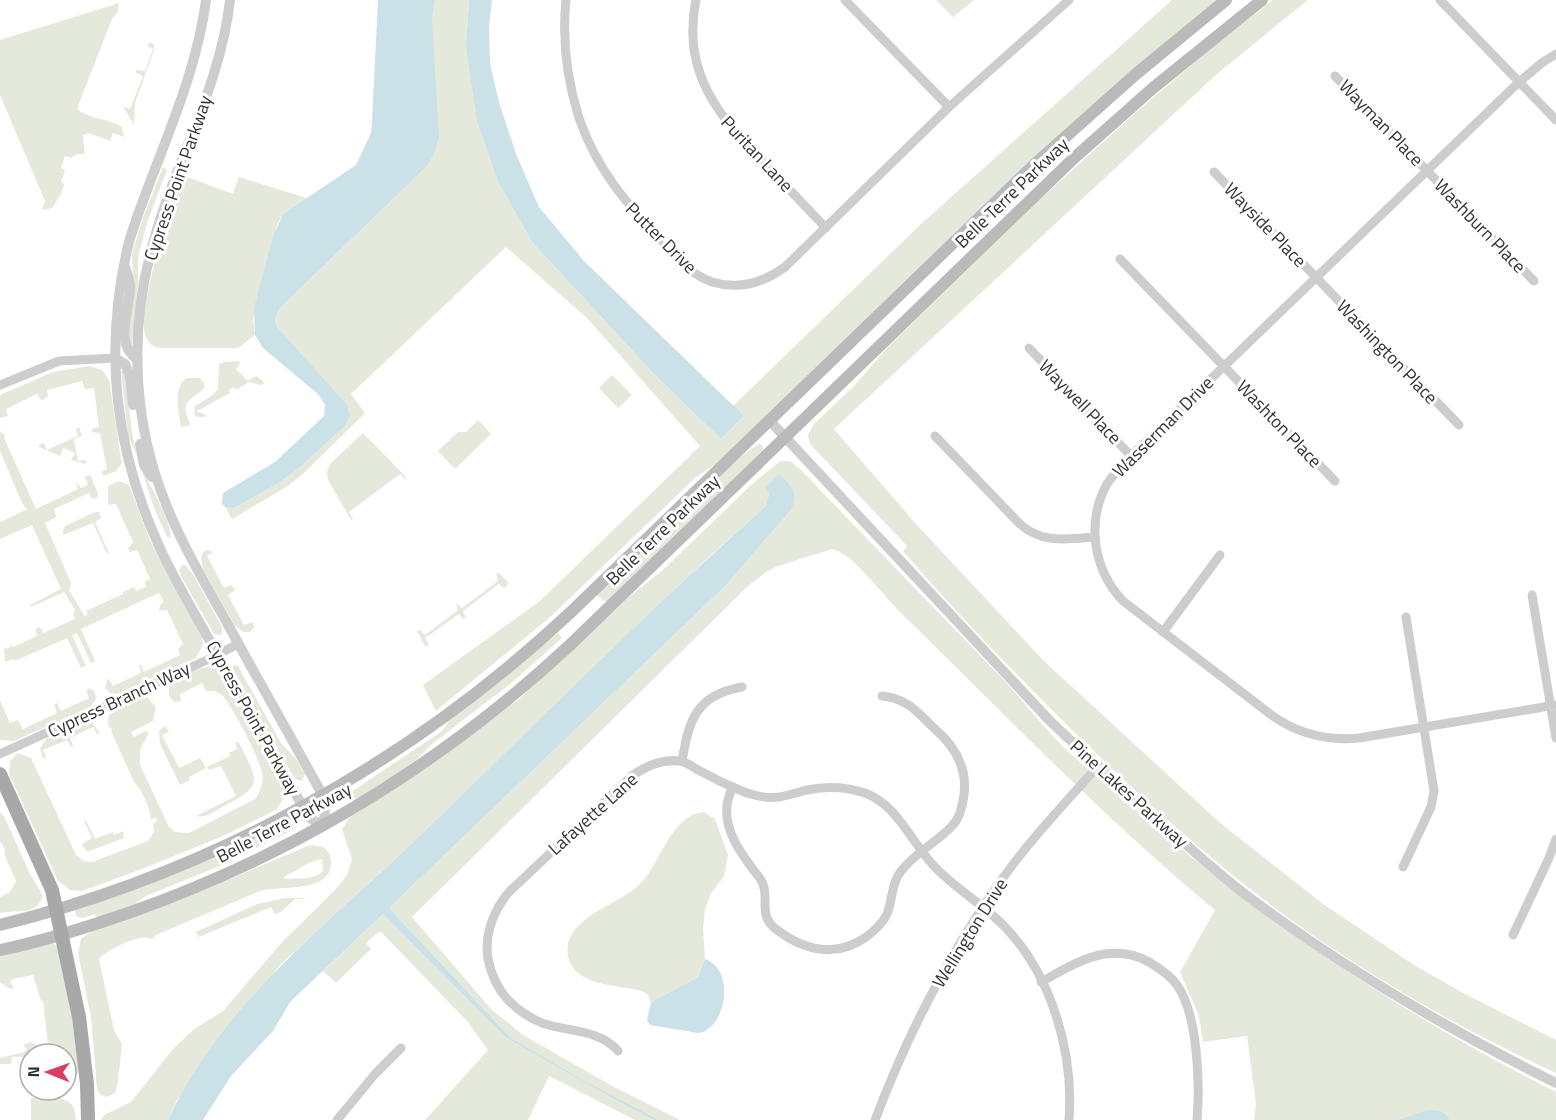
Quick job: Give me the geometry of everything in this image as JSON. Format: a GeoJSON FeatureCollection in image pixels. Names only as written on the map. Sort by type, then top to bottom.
{"type":"FeatureCollection","features":[{"type":"Feature","properties":{"kind":"main road","name":"Belle Terre Parkway"},"geometry":{"type":"LineString","coordinates":[[0,925],[56,910],[128,886],[234,842],[323,796],[434,725],[500,675],[577,607],[1034,165],[1136,74],[1226,0]]}},
{"type":"Feature","properties":{"kind":"main road","name":"Belle Terre Parkway"},"geometry":{"type":"LineString","coordinates":[[0,950],[62,935],[201,885],[256,861],[323,826],[436,755],[514,695],[570,645],[1073,159],[1153,88],[1262,0]]}},
{"type":"Feature","properties":{"kind":"main road"},"geometry":{"type":"LineString","coordinates":[[0,774],[47,880],[56,910],[80,1017],[88,1120]]}},
{"type":"Feature","properties":{"kind":"street","name":"Cypress Point Parkway"},"geometry":{"type":"LineString","coordinates":[[206,0],[195,60],[137,218],[124,263],[118,298],[115,358],[116,387],[123,437],[141,502],[165,558],[303,807],[310,818],[323,826],[325,813],[323,796],[186,549],[160,490],[148,450],[142,416],[138,360],[140,307],[150,253],[168,197],[216,72],[230,0]]}},
{"type":"Feature","properties":{"kind":"street","name":"Putter Drive"},"geometry":{"type":"LineString","coordinates":[[566,0],[565,43],[574,100],[587,137],[603,170],[622,198],[687,268],[702,278],[719,284],[742,285],[760,282],[785,267],[949,107],[1069,0]]}},
{"type":"Feature","properties":{"kind":"street","name":"Puritan Lane"},"geometry":{"type":"LineString","coordinates":[[696,0],[693,32],[695,58],[702,82],[712,102],[738,137],[826,228]]}},
{"type":"Feature","properties":{"kind":"street"},"geometry":{"type":"LineString","coordinates":[[845,0],[949,107]]}},
{"type":"Feature","properties":{"kind":"street"},"geometry":{"type":"LineString","coordinates":[[1440,0],[1556,120]]}},
{"type":"Feature","properties":{"kind":"street","name":"Wasserman Drive"},"geometry":{"type":"LineString","coordinates":[[1553,705],[1342,739],[1304,733],[1270,714],[1127,605],[1100,567],[1095,537],[1097,511],[1104,491],[1112,477],[1131,456],[1519,82],[1556,54]]}},
{"type":"Feature","properties":{"kind":"street","name":"Wayman Place"},"geometry":{"type":"LineString","coordinates":[[1335,76],[1427,171]]}},
{"type":"Feature","properties":{"kind":"street","name":"Washburn Place"},"geometry":{"type":"LineString","coordinates":[[1427,171],[1534,281]]}},
{"type":"Feature","properties":{"kind":"street","name":"Wayside Place"},"geometry":{"type":"LineString","coordinates":[[1214,172],[1316,278]]}},
{"type":"Feature","properties":{"kind":"street","name":"Washton Place"},"geometry":{"type":"LineString","coordinates":[[1120,259],[1335,481]]}},
{"type":"Feature","properties":{"kind":"street"},"geometry":{"type":"LineString","coordinates":[[124,263],[130,285],[124,344],[130,354],[138,360]]}},
{"type":"Feature","properties":{"kind":"street","name":"Washington Place"},"geometry":{"type":"LineString","coordinates":[[1316,278],[1459,426]]}},
{"type":"Feature","properties":{"kind":"street","name":"Waywell Place"},"geometry":{"type":"LineString","coordinates":[[1029,348],[1131,456]]}},
{"type":"Feature","properties":{"kind":"street"},"geometry":{"type":"LineString","coordinates":[[0,386],[58,361],[115,358],[126,364],[130,376],[134,415],[144,465],[160,490]]}},
{"type":"Feature","properties":{"kind":"street","name":"Pine Lakes Parkway"},"geometry":{"type":"LineString","coordinates":[[770,422],[1049,720],[1097,767],[1215,870],[1313,943],[1362,976],[1419,1010],[1556,1083]]}},
{"type":"Feature","properties":{"kind":"street"},"geometry":{"type":"LineString","coordinates":[[935,436],[1030,533],[1052,540],[1095,537]]}},
{"type":"Feature","properties":{"kind":"street"},"geometry":{"type":"LineString","coordinates":[[1163,632],[1220,555]]}},
{"type":"Feature","properties":{"kind":"street"},"geometry":{"type":"LineString","coordinates":[[1533,596],[1553,705],[1556,738]]}},
{"type":"Feature","properties":{"kind":"street"},"geometry":{"type":"LineString","coordinates":[[1403,867],[1433,800],[1433,777],[1406,617]]}},
{"type":"Feature","properties":{"kind":"street","name":"Cypress Branch Way"},"geometry":{"type":"LineString","coordinates":[[0,754],[238,644]]}},
{"type":"Feature","properties":{"kind":"street"},"geometry":{"type":"LineString","coordinates":[[742,687],[717,694],[701,706],[688,733],[682,761],[733,788],[772,799],[819,788],[843,788],[865,793],[889,808],[922,852],[946,878],[1009,932],[1030,962],[1055,1014],[1064,1045],[1068,1072],[1069,1120]]}},
{"type":"Feature","properties":{"kind":"street"},"geometry":{"type":"LineString","coordinates":[[733,788],[726,804],[728,822],[740,852],[764,884],[764,906],[767,918],[775,928],[807,947],[828,950],[844,948],[860,941],[873,931],[887,915],[896,878],[905,866],[949,829],[958,818],[966,787],[964,772],[957,755],[944,737],[904,701],[882,696]]}},
{"type":"Feature","properties":{"kind":"street","name":"Lafayette Lane"},"geometry":{"type":"LineString","coordinates":[[618,1051],[604,1038],[543,1023],[515,1008],[500,990],[492,974],[487,949],[491,926],[497,910],[510,891],[633,775],[651,765],[682,761]]}},
{"type":"Feature","properties":{"kind":"street","name":"Wellington Drive"},"geometry":{"type":"LineString","coordinates":[[875,1120],[910,1036],[937,983],[982,908],[1033,840],[1097,767]]}},
{"type":"Feature","properties":{"kind":"street"},"geometry":{"type":"LineString","coordinates":[[1513,935],[1556,839]]}},
{"type":"Feature","properties":{"kind":"street"},"geometry":{"type":"LineString","coordinates":[[1041,982],[1086,960],[1112,954],[1137,956],[1164,972],[1182,993],[1190,1017],[1197,1070],[1197,1120]]}},
{"type":"Feature","properties":{"kind":"street"},"geometry":{"type":"LineString","coordinates":[[337,1120],[375,1074],[401,1048]]}},
{"type":"Feature","properties":{"kind":"shaded area"},"geometry":{"type":"Polygon","coordinates":[[[435,0],[469,0],[466,46],[533,243],[655,375],[721,439],[743,417],[733,406],[921,224],[1172,0],[1217,0],[716,464],[696,477],[549,618],[436,711],[423,685],[540,601],[700,446],[588,319],[506,247],[351,394],[365,413],[288,486],[232,519],[225,507],[234,508],[279,483],[345,426],[350,416],[277,327],[276,317],[284,304],[426,167],[432,19],[435,0]]]}},
{"type":"Feature","properties":{"kind":"shaded area"},"geometry":{"type":"Polygon","coordinates":[[[936,0],[974,0],[953,17],[936,0]]]}},
{"type":"Feature","properties":{"kind":"shaded area"},"geometry":{"type":"Polygon","coordinates":[[[1273,0],[1308,0],[1218,73],[834,429],[916,524],[1044,661],[1219,822],[1323,904],[1414,965],[1465,994],[1556,1040],[1556,1073],[1469,1030],[1385,982],[1293,921],[1221,866],[1087,745],[1016,673],[903,551],[907,546],[810,444],[808,435],[814,424],[854,386],[887,348],[1035,204],[1134,114],[1273,0]]]}},
{"type":"Feature","properties":{"kind":"shaded area"},"geometry":{"type":"Polygon","coordinates":[[[119,3],[118,11],[112,19],[78,110],[122,127],[124,137],[113,133],[110,141],[89,133],[83,135],[85,154],[77,154],[71,158],[65,156],[61,168],[65,170],[61,182],[64,184],[61,194],[52,208],[42,210],[45,201],[0,95],[0,40],[119,3]]]}},
{"type":"Feature","properties":{"kind":"shaded area"},"geometry":{"type":"Polygon","coordinates":[[[150,42],[154,45],[154,50],[135,103],[134,125],[123,106],[130,109],[143,76],[136,73],[136,70],[145,71],[153,49],[147,46],[150,42]]]}},
{"type":"Feature","properties":{"kind":"shaded area"},"geometry":{"type":"Polygon","coordinates":[[[163,167],[167,170],[148,220],[138,257],[132,344],[129,344],[127,327],[133,282],[132,254],[163,167]]]}},
{"type":"Feature","properties":{"kind":"shaded area"},"geometry":{"type":"Polygon","coordinates":[[[182,175],[233,194],[239,177],[307,198],[283,214],[278,223],[253,318],[255,335],[238,348],[160,348],[148,342],[146,337],[144,324],[150,283],[163,232],[182,175]]]}},
{"type":"Feature","properties":{"kind":"shaded area"},"geometry":{"type":"Polygon","coordinates":[[[239,361],[240,364],[236,369],[248,381],[256,376],[264,384],[249,382],[236,390],[234,387],[229,390],[230,393],[197,411],[206,415],[205,417],[197,417],[194,414],[195,406],[213,395],[218,389],[219,364],[239,361]]]}},
{"type":"Feature","properties":{"kind":"shaded area"},"geometry":{"type":"Polygon","coordinates":[[[89,366],[102,370],[109,380],[122,463],[116,471],[104,476],[101,472],[107,469],[100,433],[92,432],[92,429],[99,427],[94,388],[85,389],[82,381],[47,390],[48,396],[43,400],[37,394],[6,409],[8,416],[0,418],[0,396],[2,394],[53,372],[89,366]]]}},
{"type":"Feature","properties":{"kind":"shaded area"},"geometry":{"type":"Polygon","coordinates":[[[121,371],[126,371],[131,421],[138,457],[164,513],[171,538],[167,537],[154,508],[128,435],[121,371]]]}},
{"type":"Feature","properties":{"kind":"shaded area"},"geometry":{"type":"Polygon","coordinates":[[[612,375],[632,395],[618,408],[599,388],[612,375]]]}},
{"type":"Feature","properties":{"kind":"shaded area"},"geometry":{"type":"Polygon","coordinates":[[[187,378],[199,378],[205,386],[186,406],[190,425],[181,427],[178,393],[182,382],[187,378]]]}},
{"type":"Feature","properties":{"kind":"shaded area"},"geometry":{"type":"Polygon","coordinates":[[[478,420],[491,434],[455,469],[438,451],[458,432],[466,432],[478,420]]]}},
{"type":"Feature","properties":{"kind":"shaded area"},"geometry":{"type":"Polygon","coordinates":[[[79,427],[82,436],[74,439],[78,461],[86,460],[86,464],[71,460],[75,453],[63,448],[60,456],[39,447],[44,443],[47,450],[78,436],[76,429],[79,427]]]}},
{"type":"Feature","properties":{"kind":"shaded area"},"geometry":{"type":"Polygon","coordinates":[[[0,431],[5,435],[4,438],[36,509],[78,489],[75,481],[81,488],[88,485],[85,477],[90,475],[98,493],[97,498],[92,499],[89,493],[54,509],[56,517],[45,523],[71,583],[69,590],[85,617],[88,614],[86,611],[123,592],[134,587],[136,591],[146,587],[145,581],[150,579],[137,550],[130,552],[128,548],[133,542],[116,504],[108,505],[108,486],[119,481],[129,485],[151,543],[202,636],[203,645],[196,658],[117,694],[110,693],[105,688],[109,679],[113,686],[141,673],[139,665],[144,672],[180,655],[178,649],[183,644],[167,610],[159,611],[160,605],[164,602],[159,593],[81,629],[95,661],[91,663],[77,633],[72,635],[86,666],[81,668],[67,638],[15,661],[14,659],[5,662],[4,647],[8,649],[11,645],[8,641],[13,647],[37,636],[35,630],[38,627],[43,633],[75,619],[73,613],[75,610],[64,592],[31,607],[30,605],[61,589],[32,525],[0,539],[0,522],[27,509],[22,503],[0,451],[0,431]]]}},
{"type":"Feature","properties":{"kind":"shaded area"},"geometry":{"type":"Polygon","coordinates":[[[363,433],[405,476],[406,480],[400,474],[349,512],[353,519],[351,520],[328,480],[327,472],[330,464],[363,433]]]}},
{"type":"Feature","properties":{"kind":"shaded area"},"geometry":{"type":"Polygon","coordinates":[[[760,443],[764,449],[606,602],[596,595],[739,458],[760,443]]]}},
{"type":"Feature","properties":{"kind":"shaded area"},"geometry":{"type":"Polygon","coordinates":[[[780,461],[790,461],[800,469],[1003,679],[1064,747],[1162,833],[1268,916],[1379,992],[1437,1027],[1556,1092],[1556,1120],[1254,1120],[1256,1104],[1247,1036],[1203,1042],[1199,1016],[1180,972],[1215,910],[1055,765],[901,613],[859,567],[832,549],[778,566],[748,586],[412,917],[491,1009],[523,1035],[614,1087],[680,1120],[659,1120],[583,1080],[511,1038],[389,908],[726,585],[789,512],[769,494],[766,506],[710,556],[419,837],[280,965],[177,1100],[168,1120],[101,1120],[104,1115],[131,1102],[173,1049],[193,1030],[223,1011],[283,941],[334,891],[347,875],[352,859],[342,829],[349,818],[434,763],[519,699],[780,461]]]}},
{"type":"Feature","properties":{"kind":"shaded area"},"geometry":{"type":"Polygon","coordinates":[[[99,512],[101,518],[95,522],[109,553],[107,554],[93,523],[63,535],[65,526],[99,512]]]}},
{"type":"Feature","properties":{"kind":"shaded area"},"geometry":{"type":"Polygon","coordinates":[[[207,550],[213,552],[207,556],[224,588],[231,585],[235,590],[228,595],[244,625],[253,622],[254,627],[250,632],[243,632],[235,626],[203,569],[201,559],[203,552],[207,550]]]}},
{"type":"Feature","properties":{"kind":"shaded area"},"geometry":{"type":"Polygon","coordinates":[[[182,565],[185,565],[192,573],[222,627],[222,634],[214,634],[181,576],[179,570],[182,565]]]}},
{"type":"Feature","properties":{"kind":"shaded area"},"geometry":{"type":"Polygon","coordinates":[[[496,573],[508,582],[507,587],[504,588],[499,584],[463,611],[466,618],[463,619],[459,614],[425,638],[429,644],[425,646],[417,631],[420,630],[425,635],[458,610],[456,603],[462,608],[498,581],[496,573]]]}},
{"type":"Feature","properties":{"kind":"shaded area"},"geometry":{"type":"Polygon","coordinates":[[[558,633],[562,638],[510,684],[432,744],[411,765],[361,797],[347,800],[345,796],[441,732],[450,720],[558,633]]]}},
{"type":"Feature","properties":{"kind":"shaded area"},"geometry":{"type":"Polygon","coordinates":[[[233,665],[238,666],[281,743],[297,760],[305,774],[302,781],[295,779],[233,669],[233,665]]]}},
{"type":"Feature","properties":{"kind":"shaded area"},"geometry":{"type":"Polygon","coordinates":[[[210,667],[223,675],[280,778],[284,795],[279,806],[276,810],[223,836],[142,869],[82,891],[70,890],[58,881],[9,774],[10,761],[18,753],[31,758],[76,855],[84,861],[92,862],[148,841],[154,832],[153,824],[157,821],[156,817],[151,820],[149,808],[134,782],[108,720],[114,708],[127,700],[148,698],[156,707],[153,721],[131,732],[134,737],[145,731],[149,732],[140,750],[140,765],[169,827],[175,832],[189,833],[255,799],[262,783],[262,772],[256,755],[223,696],[215,691],[206,691],[202,683],[180,694],[181,701],[174,702],[169,695],[169,689],[179,677],[210,667]]]}},
{"type":"Feature","properties":{"kind":"shaded area"},"geometry":{"type":"Polygon","coordinates":[[[90,688],[95,692],[96,699],[90,707],[14,741],[0,740],[0,700],[10,723],[18,720],[23,729],[57,713],[54,704],[57,703],[61,711],[89,698],[86,690],[90,688]]]}},
{"type":"Feature","properties":{"kind":"shaded area"},"geometry":{"type":"Polygon","coordinates":[[[82,722],[92,723],[100,733],[97,734],[93,727],[70,738],[73,746],[71,747],[67,740],[43,750],[46,757],[43,759],[40,748],[47,738],[82,722]]]}},
{"type":"Feature","properties":{"kind":"shaded area"},"geometry":{"type":"Polygon","coordinates":[[[165,726],[169,732],[162,735],[179,768],[200,758],[206,768],[180,785],[160,744],[159,731],[165,726]]]}},
{"type":"Feature","properties":{"kind":"shaded area"},"geometry":{"type":"Polygon","coordinates":[[[235,742],[239,743],[251,766],[254,781],[251,788],[213,813],[196,816],[236,796],[221,766],[209,770],[207,767],[230,756],[229,753],[237,749],[235,742]]]}},
{"type":"Feature","properties":{"kind":"shaded area"},"geometry":{"type":"Polygon","coordinates":[[[0,812],[42,894],[38,905],[27,910],[0,913],[0,897],[10,892],[16,881],[0,841],[0,812]]]}},
{"type":"Feature","properties":{"kind":"shaded area"},"geometry":{"type":"Polygon","coordinates":[[[704,812],[715,819],[728,855],[724,876],[710,895],[705,910],[703,928],[705,959],[698,977],[651,1002],[648,995],[642,991],[600,983],[581,975],[569,959],[568,945],[572,934],[581,923],[640,884],[683,821],[704,812]]]}},
{"type":"Feature","properties":{"kind":"shaded area"},"geometry":{"type":"Polygon","coordinates":[[[86,820],[95,839],[123,831],[124,838],[87,852],[82,844],[92,838],[84,821],[86,820]]]}},
{"type":"Feature","properties":{"kind":"shaded area"},"geometry":{"type":"Polygon","coordinates":[[[284,824],[294,829],[229,862],[146,896],[130,907],[97,919],[95,914],[83,918],[76,916],[75,910],[140,888],[284,824]]]}},
{"type":"Feature","properties":{"kind":"shaded area"},"geometry":{"type":"Polygon","coordinates":[[[310,845],[323,847],[330,856],[329,873],[323,880],[303,886],[260,891],[156,935],[152,939],[138,939],[126,943],[107,952],[99,959],[114,1030],[122,1044],[115,1093],[107,1097],[101,1095],[97,1089],[91,1018],[78,953],[81,939],[93,930],[195,894],[310,845]],[[322,859],[311,862],[284,877],[285,879],[306,878],[323,871],[322,859]]]}},
{"type":"Feature","properties":{"kind":"shaded area"},"geometry":{"type":"Polygon","coordinates":[[[285,898],[306,899],[295,899],[281,912],[275,914],[271,907],[199,937],[196,932],[257,904],[285,898]]]}},
{"type":"Feature","properties":{"kind":"shaded area"},"geometry":{"type":"Polygon","coordinates":[[[383,914],[505,1037],[654,1120],[635,1120],[549,1076],[528,1120],[425,1120],[488,1050],[467,1021],[380,931],[366,943],[371,949],[336,983],[323,971],[383,914]]]}},
{"type":"Feature","properties":{"kind":"shaded area"},"geometry":{"type":"Polygon","coordinates":[[[52,943],[58,947],[76,1042],[48,1042],[43,1001],[41,1001],[33,975],[13,979],[10,982],[14,988],[10,989],[0,982],[0,956],[52,943]]]}},
{"type":"Feature","properties":{"kind":"shaded area"},"geometry":{"type":"Polygon","coordinates":[[[18,1054],[18,1057],[12,1057],[11,1064],[0,1064],[0,1058],[18,1054]]]}},
{"type":"Feature","properties":{"kind":"shaded area"},"geometry":{"type":"Polygon","coordinates":[[[31,1102],[68,1102],[75,1111],[76,1120],[31,1120],[31,1102]]]}},
{"type":"Feature","properties":{"kind":"water"},"geometry":{"type":"Polygon","coordinates":[[[378,0],[435,0],[432,19],[439,137],[434,154],[426,167],[284,304],[277,314],[277,327],[347,405],[350,416],[345,426],[279,483],[234,508],[225,507],[222,504],[223,493],[275,462],[324,416],[325,405],[319,395],[263,348],[255,335],[254,308],[273,237],[283,214],[356,165],[371,133],[378,0]]]}},
{"type":"Feature","properties":{"kind":"water"},"geometry":{"type":"Polygon","coordinates":[[[469,0],[492,0],[489,26],[490,64],[499,102],[516,154],[539,207],[584,261],[744,416],[721,439],[655,375],[533,243],[498,181],[477,121],[466,46],[469,0]]]}},
{"type":"Feature","properties":{"kind":"water"},"geometry":{"type":"Polygon","coordinates":[[[779,474],[788,483],[795,496],[793,506],[726,585],[389,908],[511,1038],[583,1080],[659,1120],[654,1120],[629,1107],[505,1037],[383,914],[290,1002],[273,1031],[231,1076],[203,1120],[168,1120],[191,1077],[219,1037],[249,1000],[283,964],[425,831],[636,626],[766,506],[769,494],[766,487],[779,474]]]}},
{"type":"Feature","properties":{"kind":"water"},"geometry":{"type":"Polygon","coordinates":[[[705,959],[715,965],[724,987],[721,1012],[715,1022],[707,1030],[698,1033],[650,1025],[647,1020],[651,1002],[698,977],[705,959]]]}},
{"type":"Feature","properties":{"kind":"water"},"geometry":{"type":"Polygon","coordinates":[[[1427,1110],[1443,1112],[1449,1120],[1399,1120],[1427,1110]]]}}]}
